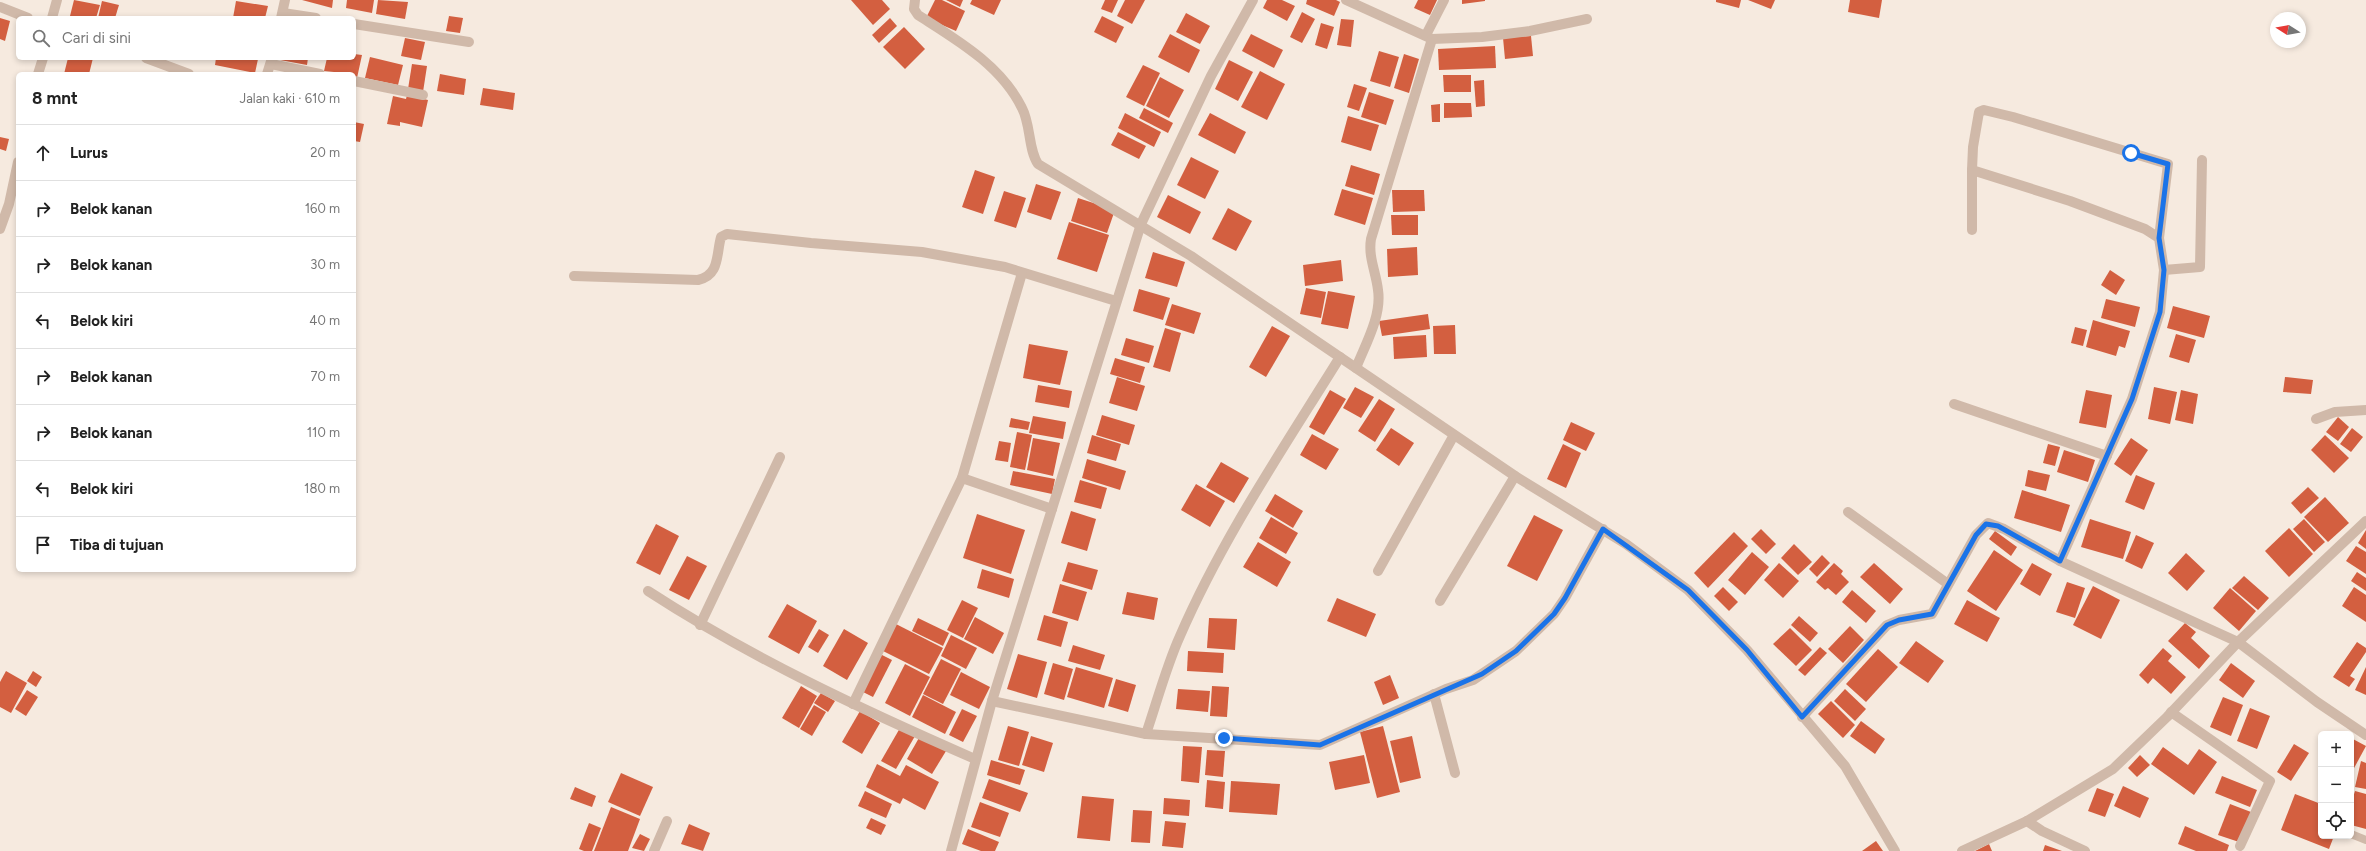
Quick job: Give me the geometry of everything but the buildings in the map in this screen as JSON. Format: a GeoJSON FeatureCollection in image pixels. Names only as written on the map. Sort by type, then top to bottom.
{"type":"FeatureCollection","features":[{"type":"Feature","properties":{"kind":"street"},"geometry":{"type":"LineString","coordinates":[[53,16],[57,0]]}},
{"type":"Feature","properties":{"kind":"street"},"geometry":{"type":"LineString","coordinates":[[285,0],[282,15],[293,16]]}},
{"type":"Feature","properties":{"kind":"street"},"geometry":{"type":"LineString","coordinates":[[915,0],[914,9],[918,15],[977,54],[1014,93],[1023,109],[1038,164],[1141,224],[1515,476],[1603,529],[1688,590],[1747,650],[1802,717],[1845,766],[1895,851]]}},
{"type":"Feature","properties":{"kind":"street"},"geometry":{"type":"LineString","coordinates":[[950,851],[992,701],[1038,559],[1052,509],[1141,224],[1175,148],[1211,76],[1253,0]]}},
{"type":"Feature","properties":{"kind":"street"},"geometry":{"type":"LineString","coordinates":[[1346,0],[1429,37],[1482,37],[1530,31],[1587,19]]}},
{"type":"Feature","properties":{"kind":"street"},"geometry":{"type":"LineString","coordinates":[[1356,368],[1373,326],[1377,309],[1378,292],[1370,258],[1371,238],[1429,37],[1444,0]]}},
{"type":"Feature","properties":{"kind":"street"},"geometry":{"type":"LineString","coordinates":[[0,7],[23,16]]}},
{"type":"Feature","properties":{"kind":"street"},"geometry":{"type":"LineString","coordinates":[[356,24],[469,42]]}},
{"type":"Feature","properties":{"kind":"street"},"geometry":{"type":"LineString","coordinates":[[39,72],[42,60]]}},
{"type":"Feature","properties":{"kind":"street"},"geometry":{"type":"LineString","coordinates":[[151,60],[184,72]]}},
{"type":"Feature","properties":{"kind":"street"},"geometry":{"type":"LineString","coordinates":[[268,72],[272,61],[313,72]]}},
{"type":"Feature","properties":{"kind":"street"},"geometry":{"type":"LineString","coordinates":[[356,81],[423,95]]}},
{"type":"Feature","properties":{"kind":"street"},"geometry":{"type":"LineString","coordinates":[[1972,230],[1973,147],[1978,114],[1984,110],[2165,162],[2168,166],[2159,238],[2164,270],[2160,312],[2132,399],[2060,561]]}},
{"type":"Feature","properties":{"kind":"street"},"geometry":{"type":"LineString","coordinates":[[2164,270],[2200,267],[2202,160]]}},
{"type":"Feature","properties":{"kind":"street"},"geometry":{"type":"LineString","coordinates":[[1972,170],[2070,201],[2145,229],[2159,238]]}},
{"type":"Feature","properties":{"kind":"street"},"geometry":{"type":"LineString","coordinates":[[0,229],[9,204],[16,171]]}},
{"type":"Feature","properties":{"kind":"street"},"geometry":{"type":"LineString","coordinates":[[574,276],[698,280],[707,278],[714,270],[721,237],[727,234],[811,243],[922,252],[1006,267],[1116,301]]}},
{"type":"Feature","properties":{"kind":"street"},"geometry":{"type":"LineString","coordinates":[[853,704],[962,478],[1022,273]]}},
{"type":"Feature","properties":{"kind":"street"},"geometry":{"type":"LineString","coordinates":[[1146,734],[1179,637],[1221,552],[1250,498],[1340,358]]}},
{"type":"Feature","properties":{"kind":"street"},"geometry":{"type":"LineString","coordinates":[[1954,404],[2107,456]]}},
{"type":"Feature","properties":{"kind":"street"},"geometry":{"type":"LineString","coordinates":[[2316,419],[2336,412],[2366,410]]}},
{"type":"Feature","properties":{"kind":"street"},"geometry":{"type":"LineString","coordinates":[[1378,571],[1454,435]]}},
{"type":"Feature","properties":{"kind":"street"},"geometry":{"type":"LineString","coordinates":[[700,625],[780,457]]}},
{"type":"Feature","properties":{"kind":"street"},"geometry":{"type":"LineString","coordinates":[[1440,601],[1515,476]]}},
{"type":"Feature","properties":{"kind":"street"},"geometry":{"type":"LineString","coordinates":[[962,478],[1052,509]]}},
{"type":"Feature","properties":{"kind":"street"},"geometry":{"type":"LineString","coordinates":[[1848,512],[1948,584]]}},
{"type":"Feature","properties":{"kind":"street"},"geometry":{"type":"LineString","coordinates":[[1962,851],[2027,821],[2113,769],[2171,712],[2238,642],[2366,521]]}},
{"type":"Feature","properties":{"kind":"street"},"geometry":{"type":"LineString","coordinates":[[1802,717],[1887,625],[1899,620],[1932,614],[1976,535],[1986,524],[1998,526],[2060,561],[2238,642],[2317,702],[2366,735]]}},
{"type":"Feature","properties":{"kind":"street"},"geometry":{"type":"LineString","coordinates":[[992,701],[1146,734],[1320,745],[1482,674],[1516,651],[1554,614],[1565,598],[1603,529]]}},
{"type":"Feature","properties":{"kind":"street"},"geometry":{"type":"LineString","coordinates":[[648,591],[700,625],[871,714],[975,759]]}},
{"type":"Feature","properties":{"kind":"street"},"geometry":{"type":"LineString","coordinates":[[1434,694],[1455,773]]}},
{"type":"Feature","properties":{"kind":"street"},"geometry":{"type":"LineString","coordinates":[[2171,712],[2270,781],[2240,846]]}},
{"type":"Feature","properties":{"kind":"street"},"geometry":{"type":"LineString","coordinates":[[654,851],[667,821]]}},
{"type":"Feature","properties":{"kind":"street"},"geometry":{"type":"LineString","coordinates":[[2027,821],[2042,831],[2085,851]]}},
{"type":"Feature","properties":{"kind":"lane"},"geometry":{"type":"LineString","coordinates":[[2354,835],[2366,840]]}},
{"type":"Feature","properties":{"kind":"route"},"geometry":{"type":"LineString","coordinates":[[1224,738],[1305,746],[1320,745],[1383,718],[1446,688],[1473,680],[1516,651],[1554,614],[1565,598],[1603,529],[1626,544],[1688,590],[1707,607],[1747,650],[1802,717],[1887,625],[1899,620],[1927,617],[1937,609],[1948,584],[1976,535],[1984,525],[1990,523],[1998,526],[2060,561],[2099,477],[2132,399],[2160,312],[2164,270],[2163,254],[2159,238],[2168,164],[2131,153]]}}]}
